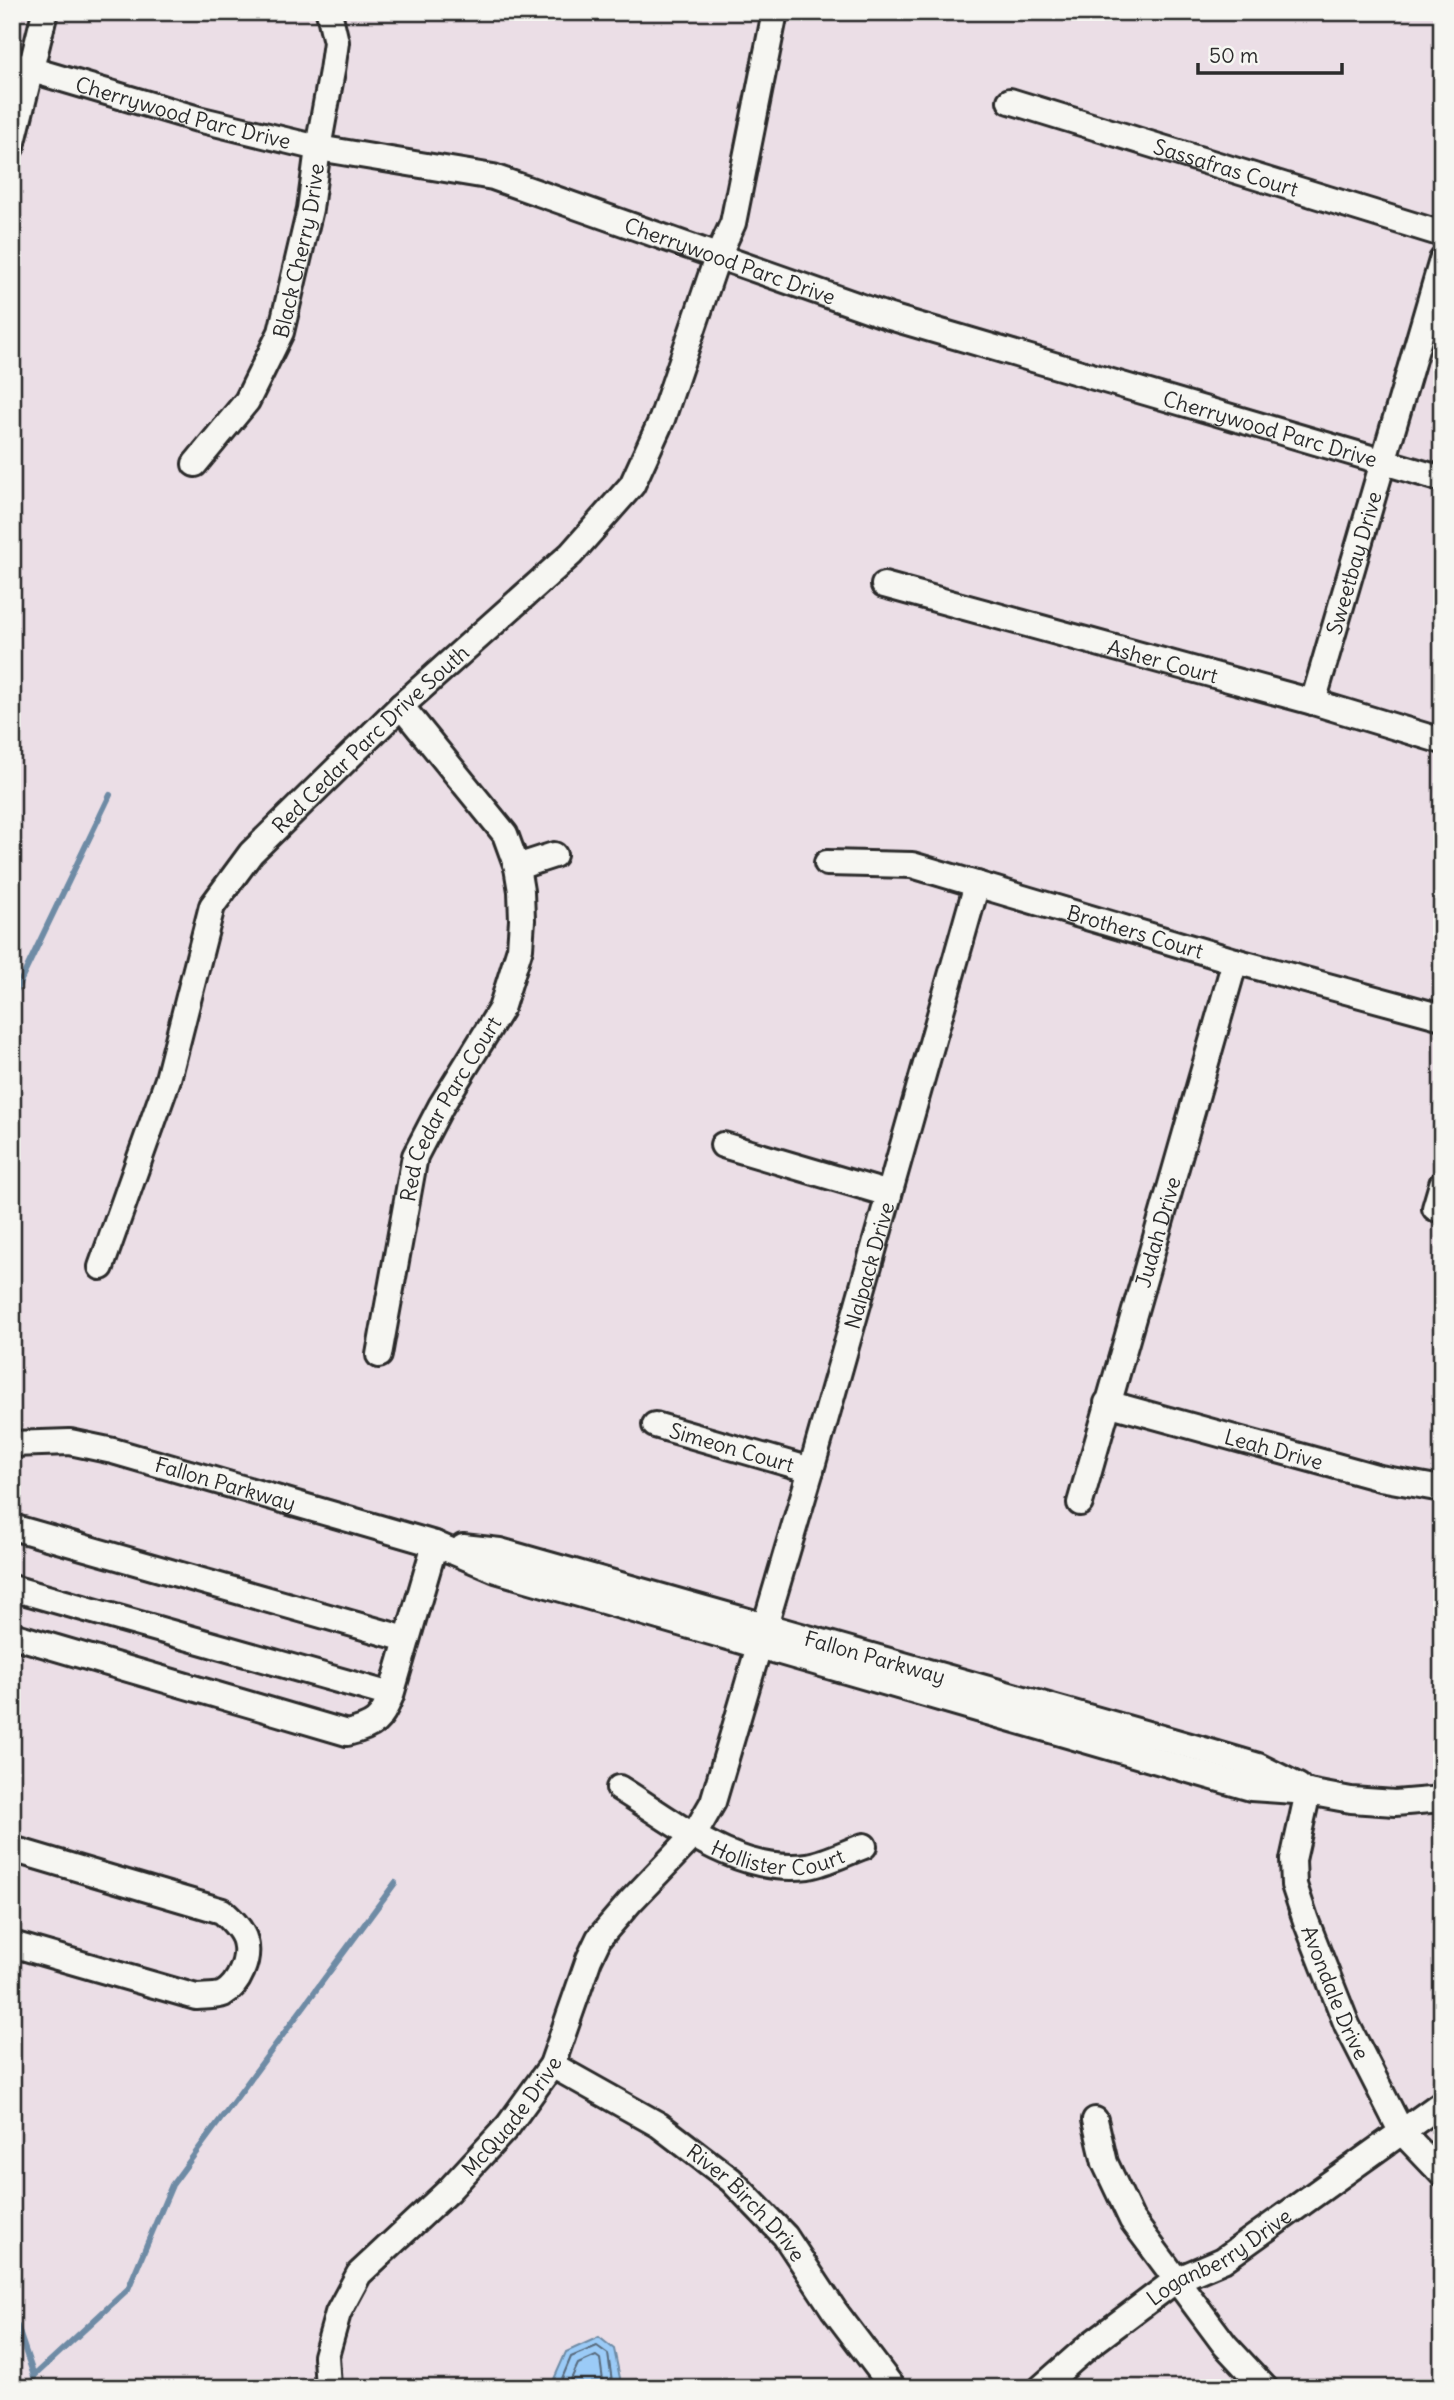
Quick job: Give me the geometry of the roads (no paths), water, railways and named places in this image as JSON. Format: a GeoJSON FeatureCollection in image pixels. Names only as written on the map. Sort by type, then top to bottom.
{"type":"FeatureCollection","features":[{"type":"Feature","properties":{"kind":"street"},"geometry":{"type":"LineString","coordinates":[[12,146],[22,66],[45,12]]}},
{"type":"Feature","properties":{"kind":"street","name":"Black Cherry Drive"},"geometry":{"type":"LineString","coordinates":[[195,464],[247,401],[282,332],[310,209],[317,148],[336,42],[329,12]]}},
{"type":"Feature","properties":{"kind":"street","name":"Red Cedar Parc Drive South"},"geometry":{"type":"LineString","coordinates":[[101,1267],[168,1079],[212,906],[251,853],[401,706],[571,554],[632,485],[662,419],[717,257],[733,223],[775,12]]}},
{"type":"Feature","properties":{"kind":"street","name":"Cherrywood Parc Drive"},"geometry":{"type":"LineString","coordinates":[[22,66],[198,119],[317,148],[493,177],[890,317],[1442,479]]}},
{"type":"Feature","properties":{"kind":"street","name":"Sassafras Court"},"geometry":{"type":"LineString","coordinates":[[1010,101],[1442,234]]}},
{"type":"Feature","properties":{"kind":"street","name":"Sweetbay Drive"},"geometry":{"type":"LineString","coordinates":[[1313,702],[1442,260]]}},
{"type":"Feature","properties":{"kind":"street","name":"Asher Court"},"geometry":{"type":"LineString","coordinates":[[884,585],[1313,702],[1442,741]]}},
{"type":"Feature","properties":{"kind":"street","name":"Red Cedar Parc Court"},"geometry":{"type":"LineString","coordinates":[[379,1355],[415,1156],[441,1107],[501,1009],[520,948],[522,891],[505,834],[401,706]]}},
{"type":"Feature","properties":{"kind":"street"},"geometry":{"type":"LineString","coordinates":[[517,867],[554,855]]}},
{"type":"Feature","properties":{"kind":"street","name":"Brothers Court"},"geometry":{"type":"LineString","coordinates":[[827,863],[912,865],[1236,961],[1442,1017]]}},
{"type":"Feature","properties":{"kind":"street","name":"Nalpack Drive"},"geometry":{"type":"LineString","coordinates":[[762,1636],[977,884]]}},
{"type":"Feature","properties":{"kind":"street","name":"Judah Drive"},"geometry":{"type":"LineString","coordinates":[[1080,1503],[1236,961]]}},
{"type":"Feature","properties":{"kind":"street"},"geometry":{"type":"LineString","coordinates":[[723,1145],[889,1194]]}},
{"type":"Feature","properties":{"kind":"street"},"geometry":{"type":"LineString","coordinates":[[1435,1208],[1442,1184]]}},
{"type":"Feature","properties":{"kind":"street","name":"Leah Drive"},"geometry":{"type":"LineString","coordinates":[[1107,1403],[1380,1478],[1442,1489]]}},
{"type":"Feature","properties":{"kind":"street","name":"Simeon Court"},"geometry":{"type":"LineString","coordinates":[[655,1425],[811,1470]]}},
{"type":"Feature","properties":{"kind":"street","name":"Fallon Parkway"},"geometry":{"type":"LineString","coordinates":[[12,1444],[70,1442],[113,1451],[435,1544],[500,1551],[762,1636],[1258,1766],[1308,1791],[1351,1800],[1395,1803],[1442,1799]]}},
{"type":"Feature","properties":{"kind":"street"},"geometry":{"type":"LineString","coordinates":[[12,1527],[406,1639]]}},
{"type":"Feature","properties":{"kind":"street"},"geometry":{"type":"LineString","coordinates":[[12,1635],[347,1733],[369,1728],[384,1714],[435,1544]]}},
{"type":"Feature","properties":{"kind":"street"},"geometry":{"type":"LineString","coordinates":[[12,1588],[391,1695]]}},
{"type":"Feature","properties":{"kind":"street","name":"McQuade Drive"},"geometry":{"type":"LineString","coordinates":[[328,2388],[326,2356],[338,2313],[359,2274],[448,2191],[509,2126],[552,2065],[599,1938],[694,1835],[713,1802],[762,1636]]}},
{"type":"Feature","properties":{"kind":"street"},"geometry":{"type":"LineString","coordinates":[[619,1788],[694,1835]]}},
{"type":"Feature","properties":{"kind":"street","name":"Avondale Drive"},"geometry":{"type":"LineString","coordinates":[[1308,1791],[1293,1860],[1294,1885],[1347,2025],[1401,2130],[1442,2174]]}},
{"type":"Feature","properties":{"kind":"street","name":"Hollister Court"},"geometry":{"type":"LineString","coordinates":[[694,1835],[726,1854],[766,1865],[809,1866],[864,1846]]}},
{"type":"Feature","properties":{"kind":"street"},"geometry":{"type":"LineString","coordinates":[[12,1849],[222,1911],[236,1924],[245,1941],[244,1963],[236,1983],[221,1995],[196,1997],[12,1944]]}},
{"type":"Feature","properties":{"kind":"street","name":"River Birch Drive"},"geometry":{"type":"LineString","coordinates":[[552,2065],[659,2125],[731,2180],[785,2236],[834,2311],[893,2388]]}},
{"type":"Feature","properties":{"kind":"street","name":"Loganberry Drive"},"geometry":{"type":"LineString","coordinates":[[1041,2388],[1091,2344],[1175,2280],[1223,2260],[1442,2103]]}},
{"type":"Feature","properties":{"kind":"street"},"geometry":{"type":"LineString","coordinates":[[1095,2120],[1105,2163],[1132,2220],[1225,2345],[1265,2388]]}},
{"type":"Feature","properties":{"kind":"water"},"geometry":{"type":"Polygon","coordinates":[[[599,2337],[614,2349],[621,2383],[618,2388],[550,2388],[566,2352],[599,2337]]]}},
{"type":"Feature","properties":{"kind":"waterway"},"geometry":{"type":"LineString","coordinates":[[12,999],[110,795]]}},
{"type":"Feature","properties":{"kind":"waterway"},"geometry":{"type":"LineString","coordinates":[[34,2376],[128,2289],[172,2185],[395,1883]]}},
{"type":"Feature","properties":{"kind":"waterway"},"geometry":{"type":"LineString","coordinates":[[12,2322],[17,2326],[34,2376],[33,2388]]}}]}
